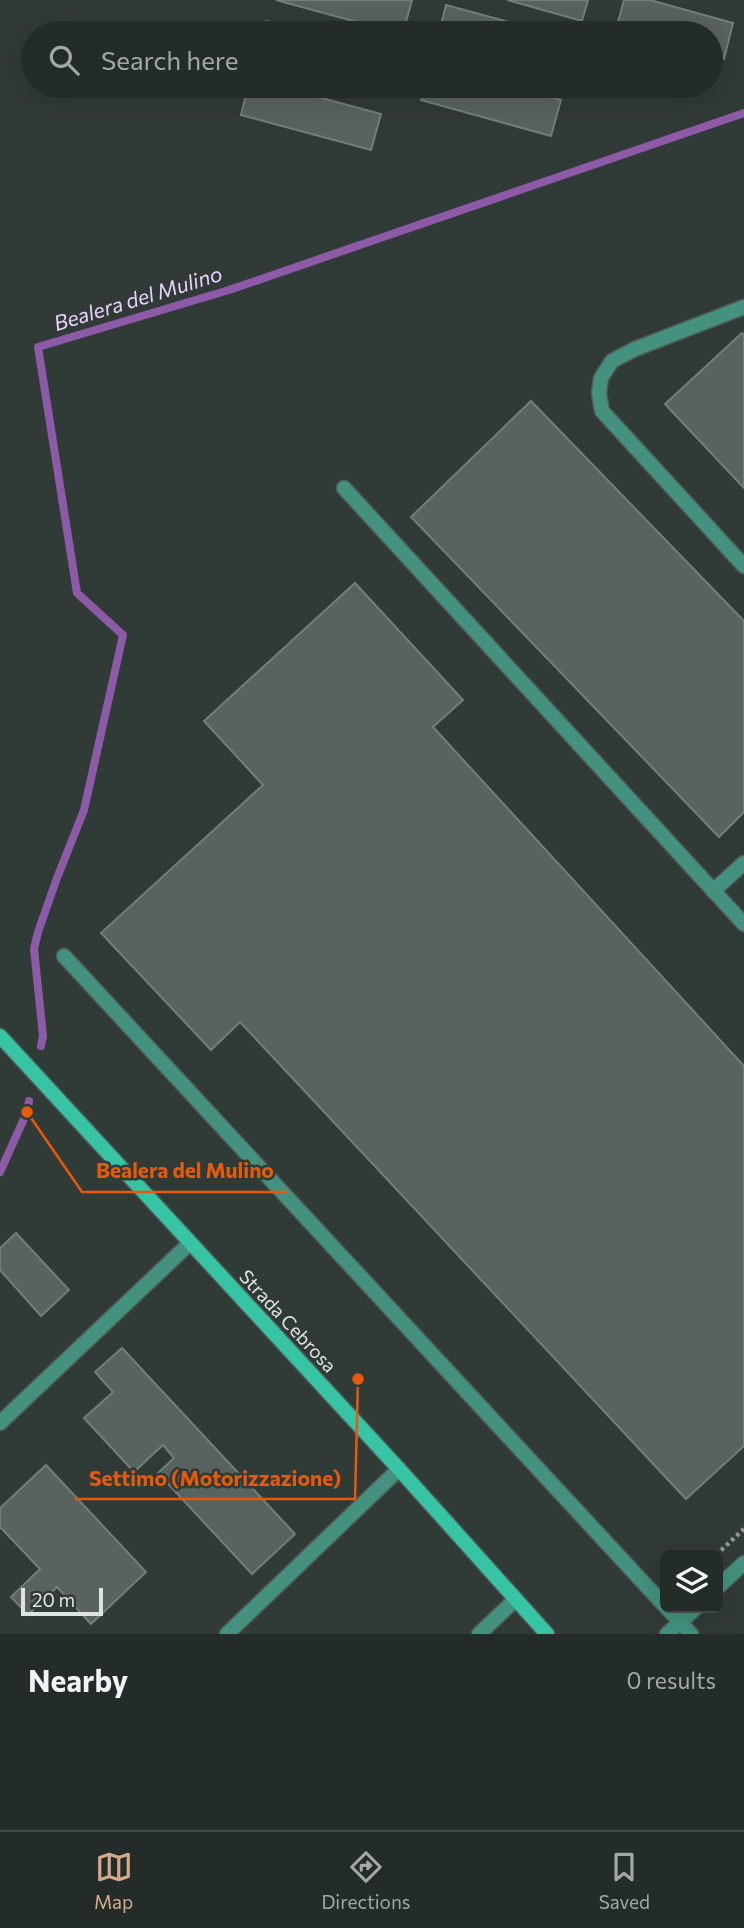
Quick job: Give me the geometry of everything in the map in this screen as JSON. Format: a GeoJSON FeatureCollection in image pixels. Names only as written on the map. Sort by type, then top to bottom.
{"type":"FeatureCollection","features":[{"type":"Feature","properties":{"kind":"main road","name":"Strada Cebrosa"},"geometry":{"type":"LineString","coordinates":[[0,1036],[399,1469],[547,1634]]}},
{"type":"Feature","properties":{"kind":"street"},"geometry":{"type":"LineString","coordinates":[[744,307],[635,349],[612,361],[601,378],[599,393],[602,411],[744,566]]}},
{"type":"Feature","properties":{"kind":"street"},"geometry":{"type":"LineString","coordinates":[[344,488],[744,924]]}},
{"type":"Feature","properties":{"kind":"street"},"geometry":{"type":"LineString","coordinates":[[713,891],[744,863]]}},
{"type":"Feature","properties":{"kind":"street"},"geometry":{"type":"LineString","coordinates":[[64,956],[660,1601]]}},
{"type":"Feature","properties":{"kind":"street"},"geometry":{"type":"LineString","coordinates":[[0,1423],[190,1243]]}},
{"type":"Feature","properties":{"kind":"street"},"geometry":{"type":"LineString","coordinates":[[227,1634],[399,1469]]}},
{"type":"Feature","properties":{"kind":"street"},"geometry":{"type":"LineString","coordinates":[[723,1582],[744,1563]]}},
{"type":"Feature","properties":{"kind":"street"},"geometry":{"type":"LineString","coordinates":[[479,1634],[516,1600]]}},
{"type":"Feature","properties":{"kind":"street"},"geometry":{"type":"LineString","coordinates":[[672,1613],[691,1634]]}},
{"type":"Feature","properties":{"kind":"street"},"geometry":{"type":"LineString","coordinates":[[667,1634],[690,1613]]}},
{"type":"Feature","properties":{"kind":"path"},"geometry":{"type":"LineString","coordinates":[[722,1550],[744,1530]]}},
{"type":"Feature","properties":{"kind":"building"},"geometry":{"type":"Polygon","coordinates":[[[276,0],[412,0],[406,21],[353,21],[276,0]]]}},
{"type":"Feature","properties":{"kind":"building"},"geometry":{"type":"Polygon","coordinates":[[[507,0],[588,0],[582,21],[507,0]]]}},
{"type":"Feature","properties":{"kind":"building"},"geometry":{"type":"Polygon","coordinates":[[[624,0],[650,0],[733,23],[724,59],[723,21],[618,21],[624,0]]]}},
{"type":"Feature","properties":{"kind":"building"},"geometry":{"type":"Polygon","coordinates":[[[446,5],[505,21],[442,21],[446,5]]]}},
{"type":"Feature","properties":{"kind":"building"},"geometry":{"type":"Polygon","coordinates":[[[245,98],[322,98],[381,114],[371,150],[241,115],[245,98]]]}},
{"type":"Feature","properties":{"kind":"building"},"geometry":{"type":"Polygon","coordinates":[[[553,98],[561,100],[551,136],[421,100],[553,98]]]}},
{"type":"Feature","properties":{"kind":"building"},"geometry":{"type":"Polygon","coordinates":[[[744,334],[744,488],[665,404],[744,334]]]}},
{"type":"Feature","properties":{"kind":"building"},"geometry":{"type":"Polygon","coordinates":[[[531,401],[744,621],[744,812],[719,837],[411,517],[531,401]]]}},
{"type":"Feature","properties":{"kind":"building"},"geometry":{"type":"Polygon","coordinates":[[[355,583],[463,700],[433,727],[744,1066],[744,1446],[686,1499],[240,1022],[211,1050],[101,933],[263,785],[204,721],[355,583]]]}},
{"type":"Feature","properties":{"kind":"building"},"geometry":{"type":"Polygon","coordinates":[[[16,1233],[69,1290],[41,1316],[0,1270],[0,1248],[16,1233]]]}},
{"type":"Feature","properties":{"kind":"building"},"geometry":{"type":"Polygon","coordinates":[[[122,1348],[295,1534],[252,1574],[158,1473],[174,1458],[163,1445],[134,1472],[84,1418],[113,1392],[95,1372],[122,1348]]]}},
{"type":"Feature","properties":{"kind":"building"},"geometry":{"type":"Polygon","coordinates":[[[46,1465],[146,1572],[91,1624],[57,1587],[28,1615],[11,1597],[40,1569],[0,1527],[0,1508],[46,1465]]]}},
{"type":"Feature","properties":{"kind":"waterway","name":"Bealera del Mulino"},"geometry":{"type":"LineString","coordinates":[[41,1046],[43,1036],[34,949],[57,878],[84,810],[123,635],[77,593],[38,347],[229,290],[744,113]]}},
{"type":"Feature","properties":{"kind":"waterway","name":"Bealera del Mulino"},"geometry":{"type":"LineString","coordinates":[[0,1172],[27,1112],[29,1101]]}},
{"type":"Feature","properties":{"kind":"place","name":"Bealera del Mulino"},"geometry":{"type":"Point","coordinates":[27,1112]}},
{"type":"Feature","properties":{"kind":"place","name":"Settimo (Motorizzazione)"},"geometry":{"type":"Point","coordinates":[358,1379]}}]}
